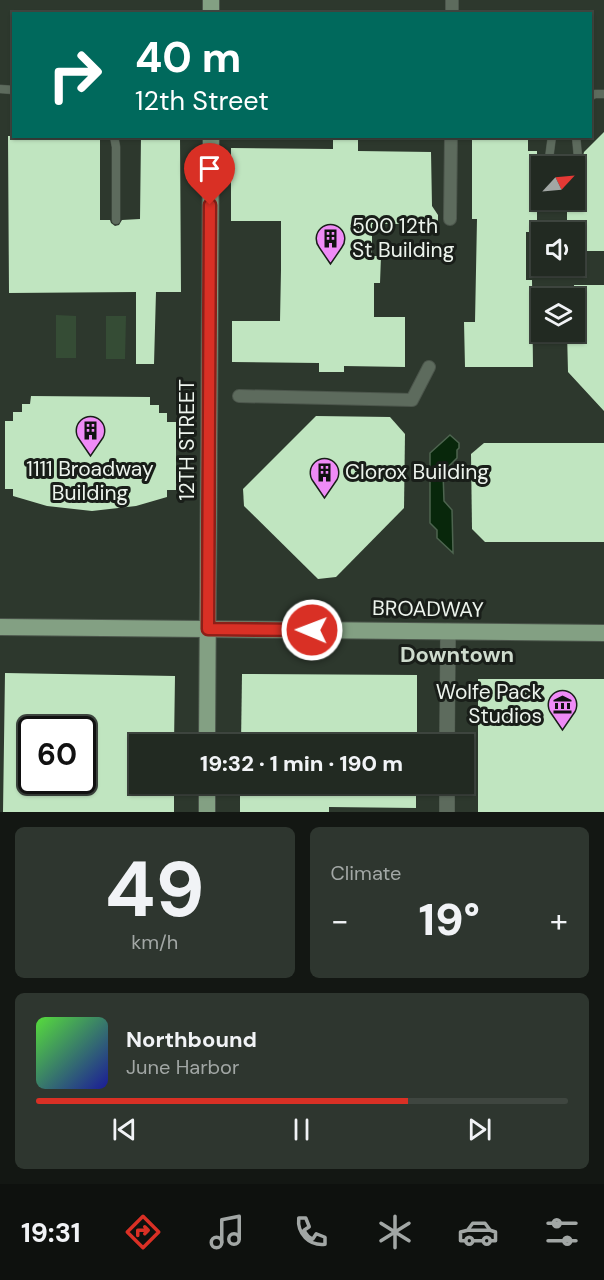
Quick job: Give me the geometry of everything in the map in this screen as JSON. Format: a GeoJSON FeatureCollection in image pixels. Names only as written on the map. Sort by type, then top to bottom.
{"type":"FeatureCollection","features":[{"type":"Feature","properties":{"kind":"main road","name":"12TH STREET"},"geometry":{"type":"LineString","coordinates":[[207,734],[210,138]]}},
{"type":"Feature","properties":{"kind":"main road","name":"BROADWAY"},"geometry":{"type":"LineString","coordinates":[[0,627],[604,633]]}},
{"type":"Feature","properties":{"kind":"main road"},"geometry":{"type":"LineString","coordinates":[[207,794],[207,812]]}},
{"type":"Feature","properties":{"kind":"street"},"geometry":{"type":"LineString","coordinates":[[450,219],[451,138]]}},
{"type":"Feature","properties":{"kind":"street"},"geometry":{"type":"LineString","coordinates":[[239,396],[412,400],[429,367]]}},
{"type":"Feature","properties":{"kind":"street"},"geometry":{"type":"LineString","coordinates":[[447,734],[448,631]]}},
{"type":"Feature","properties":{"kind":"street"},"geometry":{"type":"LineString","coordinates":[[447,794],[447,812]]}},
{"type":"Feature","properties":{"kind":"lane"},"geometry":{"type":"LineString","coordinates":[[592,96],[604,94]]}},
{"type":"Feature","properties":{"kind":"lane"},"geometry":{"type":"LineString","coordinates":[[114,138],[116,220]]}},
{"type":"Feature","properties":{"kind":"lane"},"geometry":{"type":"LineString","coordinates":[[549,156],[552,138]]}},
{"type":"Feature","properties":{"kind":"lane"},"geometry":{"type":"LineString","coordinates":[[576,138],[578,156]]}},
{"type":"Feature","properties":{"kind":"shaded area"},"geometry":{"type":"Polygon","coordinates":[[[56,315],[76,316],[76,358],[56,358],[56,315]]]}},
{"type":"Feature","properties":{"kind":"shaded area"},"geometry":{"type":"Polygon","coordinates":[[[106,316],[126,316],[125,359],[106,359],[106,316]]]}},
{"type":"Feature","properties":{"kind":"shaded area"},"geometry":{"type":"Polygon","coordinates":[[[450,435],[459,443],[457,458],[443,472],[444,501],[452,510],[453,553],[437,538],[437,530],[430,523],[430,453],[450,435]]]}},
{"type":"Feature","properties":{"kind":"building"},"geometry":{"type":"Polygon","coordinates":[[[604,132],[604,251],[585,251],[585,222],[567,222],[567,210],[585,210],[584,152],[604,132]]]}},
{"type":"Feature","properties":{"kind":"building"},"geometry":{"type":"Polygon","coordinates":[[[8,136],[12,138],[100,138],[100,220],[110,220],[115,226],[119,225],[122,220],[140,219],[141,138],[180,138],[181,292],[156,292],[154,364],[136,364],[136,292],[9,293],[8,136]]]}},
{"type":"Feature","properties":{"kind":"building","name":"500 12th St Building"},"geometry":{"type":"Polygon","coordinates":[[[333,138],[358,138],[358,151],[431,152],[432,206],[438,215],[435,225],[425,230],[413,224],[372,224],[372,256],[381,256],[380,283],[374,283],[374,317],[405,317],[405,367],[344,366],[344,372],[319,372],[319,363],[232,362],[232,321],[280,321],[281,221],[231,221],[231,148],[333,149],[333,138]]]}},
{"type":"Feature","properties":{"kind":"building"},"geometry":{"type":"Polygon","coordinates":[[[472,138],[528,138],[528,151],[537,151],[537,156],[531,156],[531,210],[537,210],[537,222],[531,222],[531,232],[526,232],[526,280],[532,280],[533,367],[465,367],[464,322],[475,322],[477,219],[472,219],[472,138]]]}},
{"type":"Feature","properties":{"kind":"building"},"geometry":{"type":"Polygon","coordinates":[[[574,285],[604,285],[604,411],[568,372],[567,342],[585,342],[585,288],[574,288],[574,285]]]}},
{"type":"Feature","properties":{"kind":"building","name":"1111 Broadway Building"},"geometry":{"type":"Polygon","coordinates":[[[31,396],[150,397],[150,405],[159,405],[159,413],[167,413],[167,422],[176,422],[176,490],[167,490],[167,497],[136,506],[92,511],[47,506],[13,496],[13,489],[5,489],[5,421],[13,421],[13,412],[22,412],[22,404],[30,404],[31,396]]]}},
{"type":"Feature","properties":{"kind":"building","name":"Clorox Building"},"geometry":{"type":"Polygon","coordinates":[[[316,416],[390,417],[405,434],[404,508],[336,577],[318,579],[244,506],[243,489],[316,416]]]}},
{"type":"Feature","properties":{"kind":"building"},"geometry":{"type":"Polygon","coordinates":[[[484,443],[604,443],[604,542],[485,542],[472,529],[471,454],[484,443]]]}},
{"type":"Feature","properties":{"kind":"building"},"geometry":{"type":"Polygon","coordinates":[[[5,673],[175,676],[174,734],[129,734],[129,794],[174,794],[174,812],[3,812],[5,673]]]}},
{"type":"Feature","properties":{"kind":"building"},"geometry":{"type":"Polygon","coordinates":[[[242,674],[417,675],[417,734],[241,734],[242,674]]]}},
{"type":"Feature","properties":{"kind":"building"},"geometry":{"type":"Polygon","coordinates":[[[478,679],[604,679],[604,812],[478,812],[478,679]]]}},
{"type":"Feature","properties":{"kind":"building"},"geometry":{"type":"Polygon","coordinates":[[[240,794],[416,794],[416,808],[329,807],[329,812],[240,812],[240,794]]]}},
{"type":"Feature","properties":{"kind":"place","name":"500 12th St Building"},"geometry":{"type":"Point","coordinates":[331,264]}},
{"type":"Feature","properties":{"kind":"place","name":"1111 Broadway Building"},"geometry":{"type":"Point","coordinates":[90,456]}},
{"type":"Feature","properties":{"kind":"place","name":"Clorox Building"},"geometry":{"type":"Point","coordinates":[324,498]}},
{"type":"Feature","properties":{"kind":"place","name":"Wolfe Pack Studios"},"geometry":{"type":"Point","coordinates":[563,730]}},
{"type":"Feature","properties":{"kind":"district","name":"Downtown"},"geometry":{"type":"Point","coordinates":[457,654]}},
{"type":"Feature","properties":{"kind":"route"},"geometry":{"type":"LineString","coordinates":[[210,205],[208,629],[312,630]]}}]}
